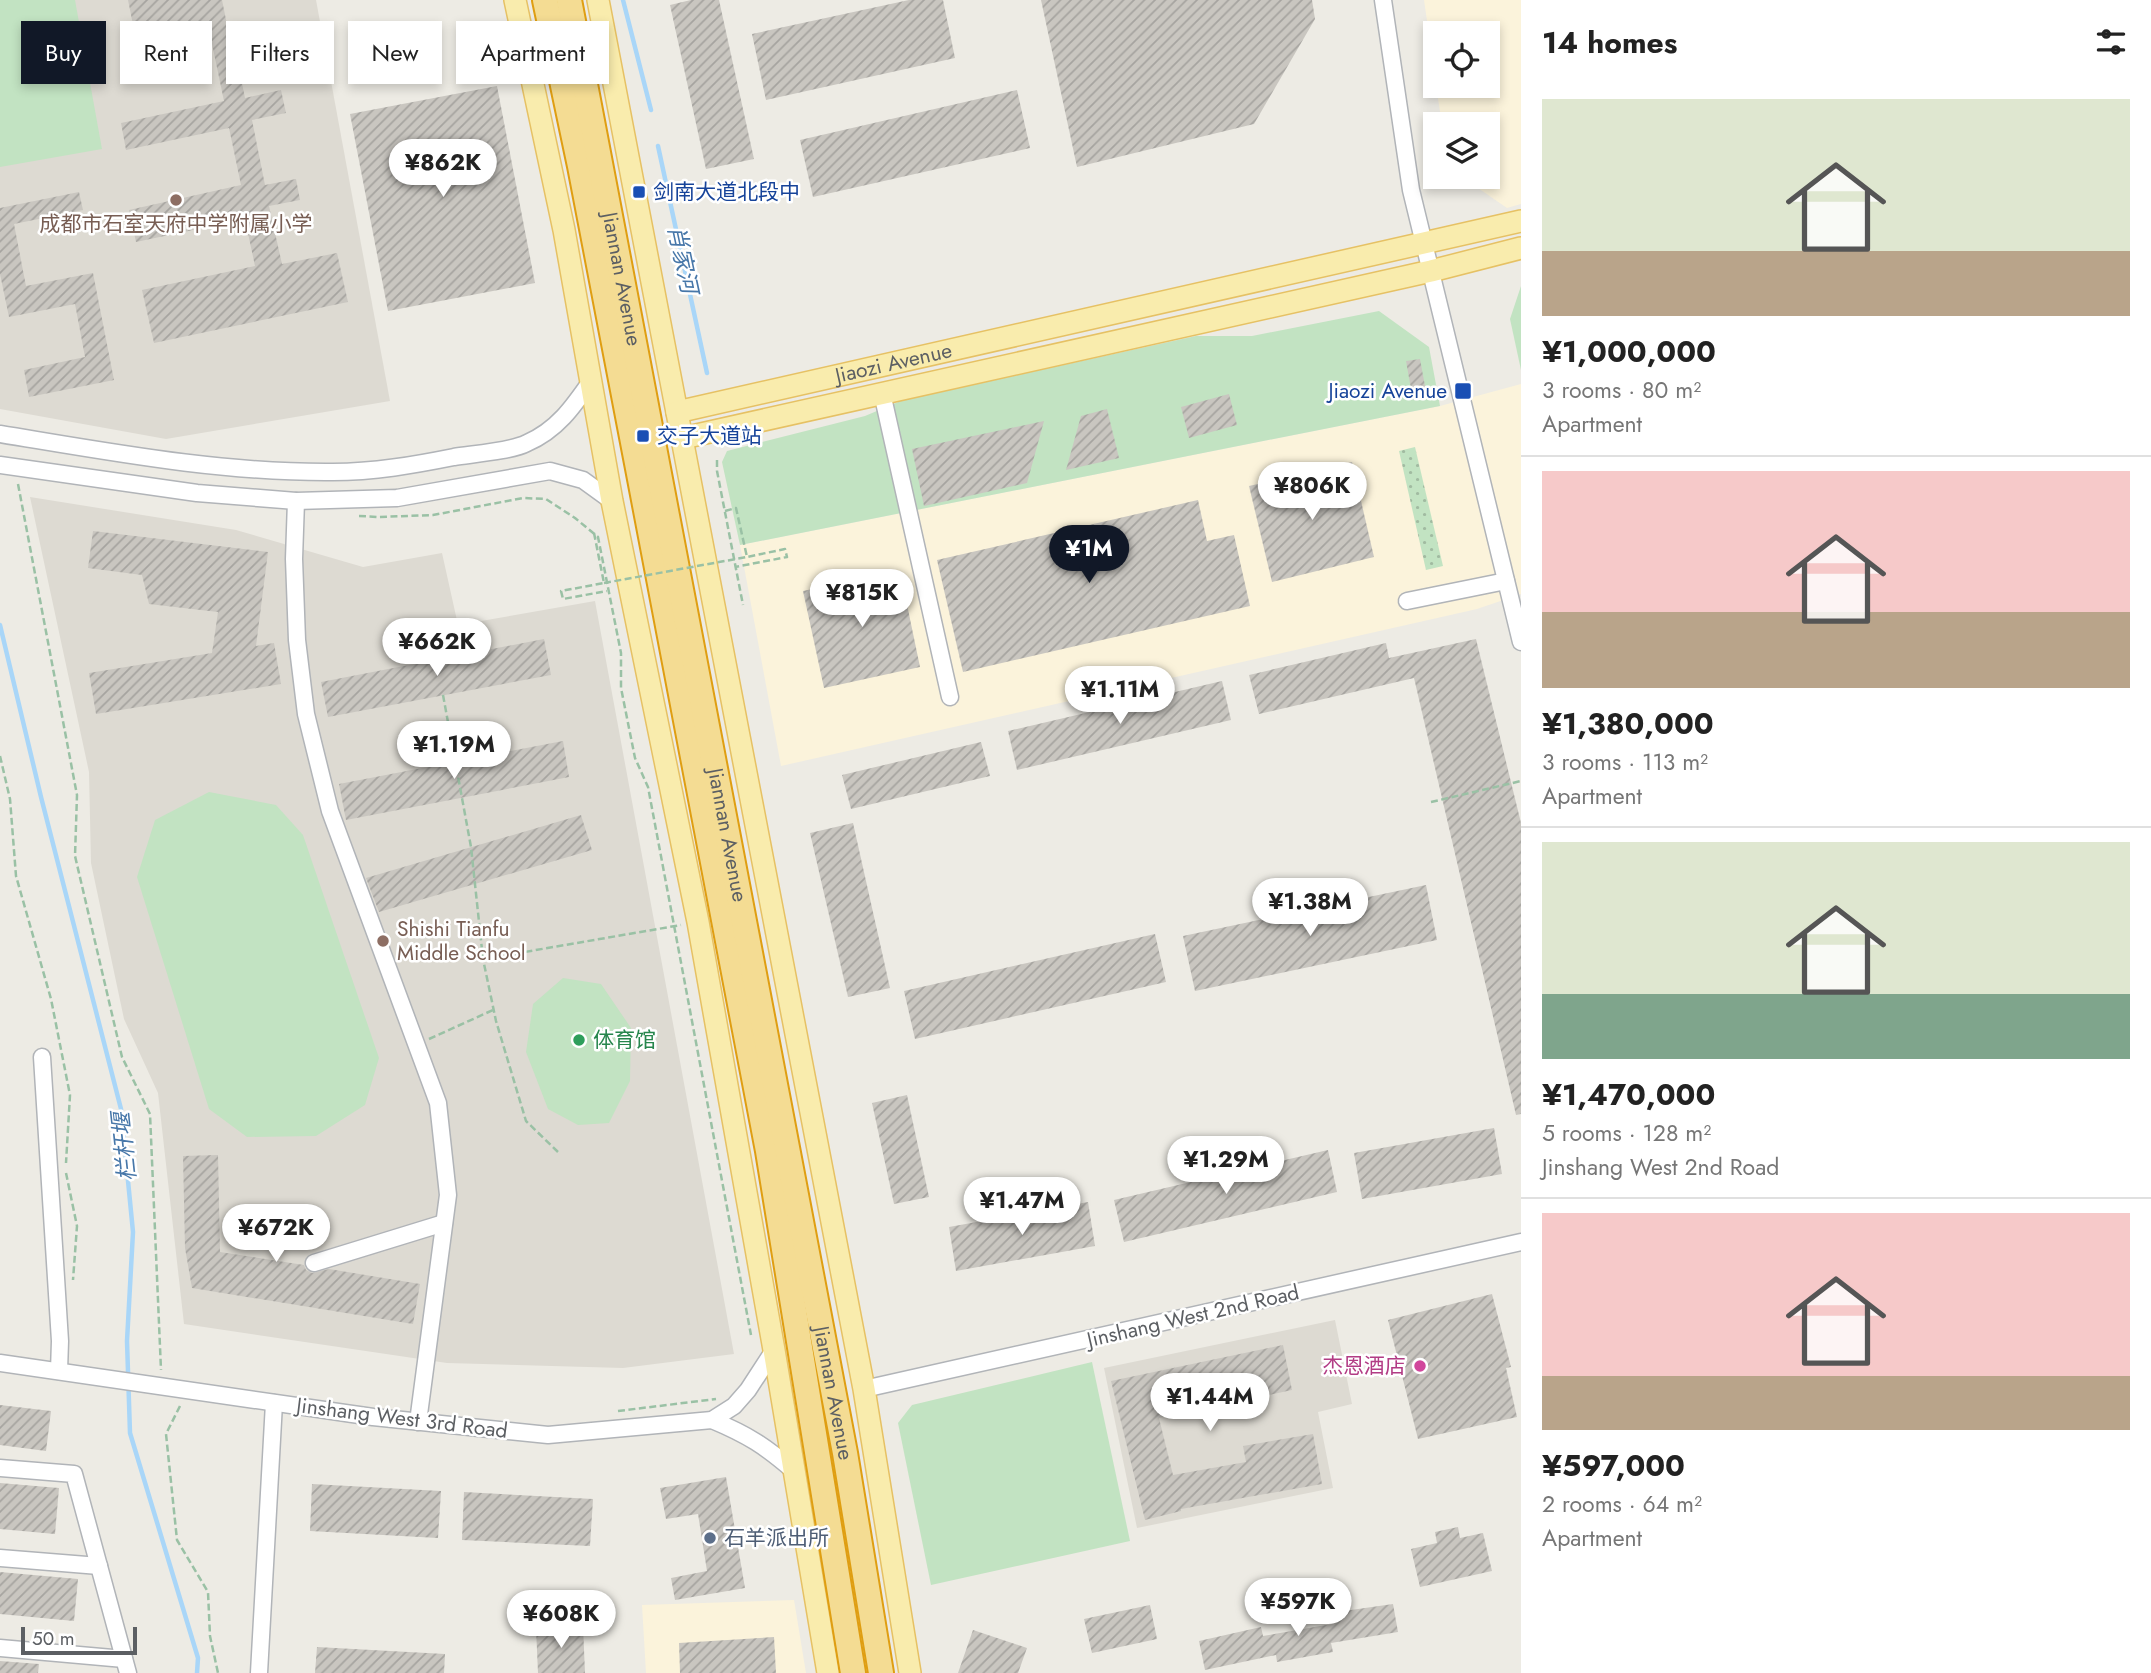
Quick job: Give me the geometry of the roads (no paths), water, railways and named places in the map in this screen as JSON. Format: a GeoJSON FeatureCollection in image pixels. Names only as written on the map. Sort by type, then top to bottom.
{"type":"FeatureCollection","features":[{"type":"Feature","properties":{"kind":"highway","name":"Jiannan Avenue"},"geometry":{"type":"LineString","coordinates":[[545,0],[580,166],[768,1151],[853,1673]]}},
{"type":"Feature","properties":{"kind":"highway","name":"Jiannan Avenue"},"geometry":{"type":"LineString","coordinates":[[569,0],[845,1453],[881,1673]]}},
{"type":"Feature","properties":{"kind":"main road"},"geometry":{"type":"LineString","coordinates":[[515,0],[564,230],[612,501],[698,922],[828,1673]]}},
{"type":"Feature","properties":{"kind":"main road"},"geometry":{"type":"LineString","coordinates":[[598,0],[864,1390],[910,1673]]}},
{"type":"Feature","properties":{"kind":"main road"},"geometry":{"type":"LineString","coordinates":[[586,85],[625,136]]}},
{"type":"Feature","properties":{"kind":"main road"},"geometry":{"type":"LineString","coordinates":[[564,230],[580,166]]}},
{"type":"Feature","properties":{"kind":"main road","name":"Jiaozi Avenue"},"geometry":{"type":"LineString","coordinates":[[677,412],[1521,222]]}},
{"type":"Feature","properties":{"kind":"main road","name":"Jiaozi Avenue"},"geometry":{"type":"LineString","coordinates":[[682,438],[1430,271],[1521,248]]}},
{"type":"Feature","properties":{"kind":"main road"},"geometry":{"type":"LineString","coordinates":[[748,1211],[768,1151]]}},
{"type":"Feature","properties":{"kind":"main road"},"geometry":{"type":"LineString","coordinates":[[845,1453],[881,1491]]}},
{"type":"Feature","properties":{"kind":"street"},"geometry":{"type":"LineString","coordinates":[[1383,0],[1412,191],[1521,642]]}},
{"type":"Feature","properties":{"kind":"street"},"geometry":{"type":"LineString","coordinates":[[0,435],[190,463],[257,470],[334,472],[394,468],[525,445],[552,429],[565,417],[591,381]]}},
{"type":"Feature","properties":{"kind":"street"},"geometry":{"type":"LineString","coordinates":[[882,393],[950,697]]}},
{"type":"Feature","properties":{"kind":"street"},"geometry":{"type":"LineString","coordinates":[[8,466],[197,493],[296,501],[397,498],[550,471],[583,480],[612,501]]}},
{"type":"Feature","properties":{"kind":"street"},"geometry":{"type":"LineString","coordinates":[[296,501],[294,559],[297,640],[306,714],[330,811],[438,1103],[448,1195],[418,1422]]}},
{"type":"Feature","properties":{"kind":"street"},"geometry":{"type":"LineString","coordinates":[[1407,601],[1506,581]]}},
{"type":"Feature","properties":{"kind":"street"},"geometry":{"type":"LineString","coordinates":[[42,1058],[60,1341],[58,1371]]}},
{"type":"Feature","properties":{"kind":"street"},"geometry":{"type":"LineString","coordinates":[[314,1263],[444,1223]]}},
{"type":"Feature","properties":{"kind":"street","name":"Jinshang West 2nd Road"},"geometry":{"type":"LineString","coordinates":[[864,1390],[1521,1242]]}},
{"type":"Feature","properties":{"kind":"street"},"geometry":{"type":"LineString","coordinates":[[712,1420],[734,1406],[774,1350]]}},
{"type":"Feature","properties":{"kind":"street","name":"Jinshang West 3rd Road"},"geometry":{"type":"LineString","coordinates":[[0,1363],[274,1403],[548,1436],[712,1420]]}},
{"type":"Feature","properties":{"kind":"street"},"geometry":{"type":"LineString","coordinates":[[259,1673],[274,1403]]}},
{"type":"Feature","properties":{"kind":"street"},"geometry":{"type":"LineString","coordinates":[[712,1420],[761,1443],[794,1471]]}},
{"type":"Feature","properties":{"kind":"street"},"geometry":{"type":"LineString","coordinates":[[0,1468],[74,1474],[126,1666],[0,1648]]}},
{"type":"Feature","properties":{"kind":"street"},"geometry":{"type":"LineString","coordinates":[[0,1558],[99,1566]]}},
{"type":"Feature","properties":{"kind":"waterway","name":"肖家河"},"geometry":{"type":"LineString","coordinates":[[623,0],[651,110]]}},
{"type":"Feature","properties":{"kind":"waterway","name":"肖家河"},"geometry":{"type":"LineString","coordinates":[[658,146],[707,373]]}},
{"type":"Feature","properties":{"kind":"waterway","name":"栏杆堰"},"geometry":{"type":"LineString","coordinates":[[0,625],[121,1109],[133,1232],[127,1341],[130,1433],[198,1658],[197,1673]]}},
{"type":"Feature","properties":{"kind":"place","name":"剑南大道北段中"},"geometry":{"type":"Point","coordinates":[639,192]}},
{"type":"Feature","properties":{"kind":"place","name":"成都市石室天府中学附属小学"},"geometry":{"type":"Point","coordinates":[176,200]}},
{"type":"Feature","properties":{"kind":"place","name":"Jiaozi Avenue"},"geometry":{"type":"Point","coordinates":[1463,391]}},
{"type":"Feature","properties":{"kind":"place","name":"交子大道站"},"geometry":{"type":"Point","coordinates":[643,436]}},
{"type":"Feature","properties":{"kind":"place","name":"Shishi Tianfu Middle School"},"geometry":{"type":"Point","coordinates":[383,941]}},
{"type":"Feature","properties":{"kind":"place","name":"体育馆"},"geometry":{"type":"Point","coordinates":[579,1040]}},
{"type":"Feature","properties":{"kind":"place","name":"杰恩酒店"},"geometry":{"type":"Point","coordinates":[1420,1366]}},
{"type":"Feature","properties":{"kind":"place","name":"石羊派出所"},"geometry":{"type":"Point","coordinates":[710,1538]}}]}
